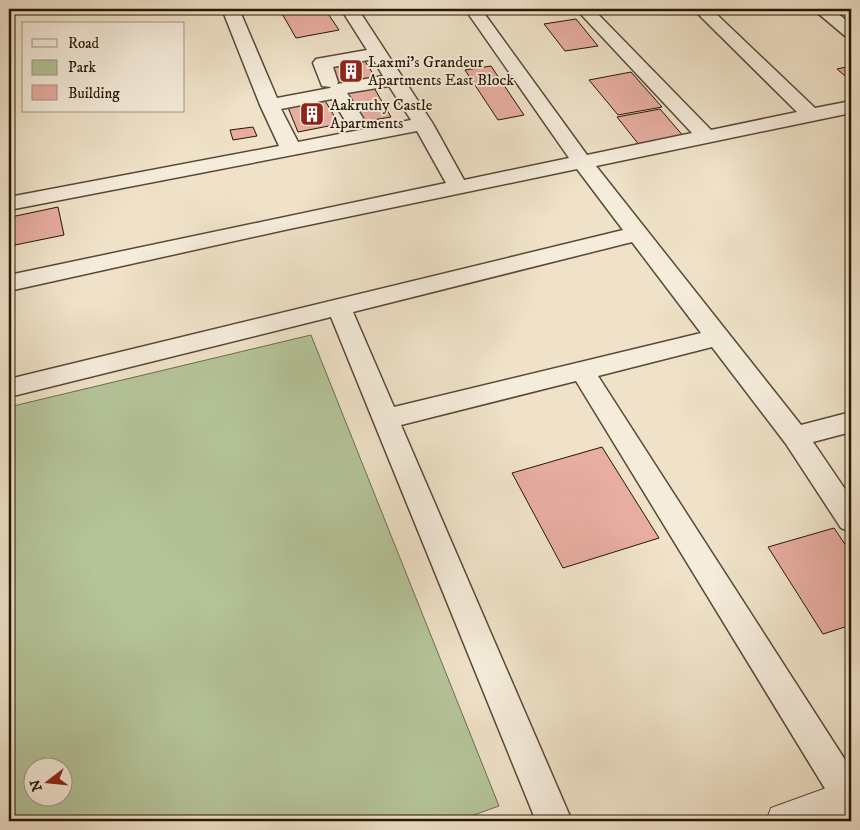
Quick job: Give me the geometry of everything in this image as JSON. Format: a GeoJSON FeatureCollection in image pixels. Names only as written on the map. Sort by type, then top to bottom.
{"type":"FeatureCollection","features":[{"type":"Feature","properties":{"kind":"street"},"geometry":{"type":"LineString","coordinates":[[230,9],[270,105],[291,149]]}},
{"type":"Feature","properties":{"kind":"street"},"geometry":{"type":"LineString","coordinates":[[350,9],[423,124],[458,187]]}},
{"type":"Feature","properties":{"kind":"street"},"geometry":{"type":"LineString","coordinates":[[473,9],[582,162],[795,438],[851,520]]}},
{"type":"Feature","properties":{"kind":"street"},"geometry":{"type":"LineString","coordinates":[[584,9],[706,136]]}},
{"type":"Feature","properties":{"kind":"street"},"geometry":{"type":"LineString","coordinates":[[701,9],[811,115]]}},
{"type":"Feature","properties":{"kind":"street"},"geometry":{"type":"LineString","coordinates":[[820,9],[851,32]]}},
{"type":"Feature","properties":{"kind":"street"},"geometry":{"type":"LineString","coordinates":[[270,105],[330,88],[322,63],[378,53]]}},
{"type":"Feature","properties":{"kind":"street"},"geometry":{"type":"LineString","coordinates":[[352,118],[337,92],[340,89],[395,79]]}},
{"type":"Feature","properties":{"kind":"street"},"geometry":{"type":"LineString","coordinates":[[9,283],[458,187],[851,106]]}},
{"type":"Feature","properties":{"kind":"street"},"geometry":{"type":"LineString","coordinates":[[9,204],[423,124]]}},
{"type":"Feature","properties":{"kind":"street"},"geometry":{"type":"LineString","coordinates":[[9,388],[638,234]]}},
{"type":"Feature","properties":{"kind":"street"},"geometry":{"type":"LineString","coordinates":[[339,308],[554,821]]}},
{"type":"Feature","properties":{"kind":"street"},"geometry":{"type":"LineString","coordinates":[[386,419],[718,337]]}},
{"type":"Feature","properties":{"kind":"street"},"geometry":{"type":"LineString","coordinates":[[582,372],[851,797],[784,821]]}},
{"type":"Feature","properties":{"kind":"street"},"geometry":{"type":"LineString","coordinates":[[795,438],[851,422]]}},
{"type":"Feature","properties":{"kind":"green space"},"geometry":{"type":"Polygon","coordinates":[[[311,335],[499,806],[457,821],[9,821],[9,407],[311,335]]]}},
{"type":"Feature","properties":{"kind":"building"},"geometry":{"type":"Polygon","coordinates":[[[325,9],[339,30],[296,38],[280,10],[325,9]]]}},
{"type":"Feature","properties":{"kind":"building"},"geometry":{"type":"Polygon","coordinates":[[[576,19],[598,46],[565,51],[544,24],[576,19]]]}},
{"type":"Feature","properties":{"kind":"building","name":"Laxmi's Grandeur Apartments East Block"},"geometry":{"type":"Polygon","coordinates":[[[363,58],[375,77],[339,84],[328,64],[363,58]]]}},
{"type":"Feature","properties":{"kind":"building"},"geometry":{"type":"Polygon","coordinates":[[[491,66],[524,115],[498,120],[465,70],[491,66]]]}},
{"type":"Feature","properties":{"kind":"building"},"geometry":{"type":"Polygon","coordinates":[[[851,66],[851,81],[837,69],[851,66]]]}},
{"type":"Feature","properties":{"kind":"building"},"geometry":{"type":"Polygon","coordinates":[[[631,72],[662,107],[618,115],[589,80],[631,72]]]}},
{"type":"Feature","properties":{"kind":"building"},"geometry":{"type":"Polygon","coordinates":[[[373,86],[391,117],[361,122],[344,91],[373,86]]]}},
{"type":"Feature","properties":{"kind":"building","name":"Aakruthy Castle Apartments"},"geometry":{"type":"Polygon","coordinates":[[[324,99],[339,124],[298,132],[287,105],[324,99]]]}},
{"type":"Feature","properties":{"kind":"building"},"geometry":{"type":"Polygon","coordinates":[[[660,109],[685,138],[640,146],[617,117],[660,109]]]}},
{"type":"Feature","properties":{"kind":"building"},"geometry":{"type":"Polygon","coordinates":[[[253,127],[257,136],[233,140],[230,130],[253,127]]]}},
{"type":"Feature","properties":{"kind":"building"},"geometry":{"type":"Polygon","coordinates":[[[58,207],[64,235],[15,245],[11,217],[58,207]]]}},
{"type":"Feature","properties":{"kind":"building"},"geometry":{"type":"Polygon","coordinates":[[[602,447],[659,538],[563,568],[512,473],[602,447]]]}},
{"type":"Feature","properties":{"kind":"building"},"geometry":{"type":"Polygon","coordinates":[[[834,528],[851,553],[851,625],[823,634],[768,547],[834,528]]]}},
{"type":"Feature","properties":{"kind":"place","name":"Laxmi's Grandeur Apartments East Block"},"geometry":{"type":"Point","coordinates":[351,71]}},
{"type":"Feature","properties":{"kind":"place","name":"Aakruthy Castle Apartments"},"geometry":{"type":"Point","coordinates":[312,114]}}]}
